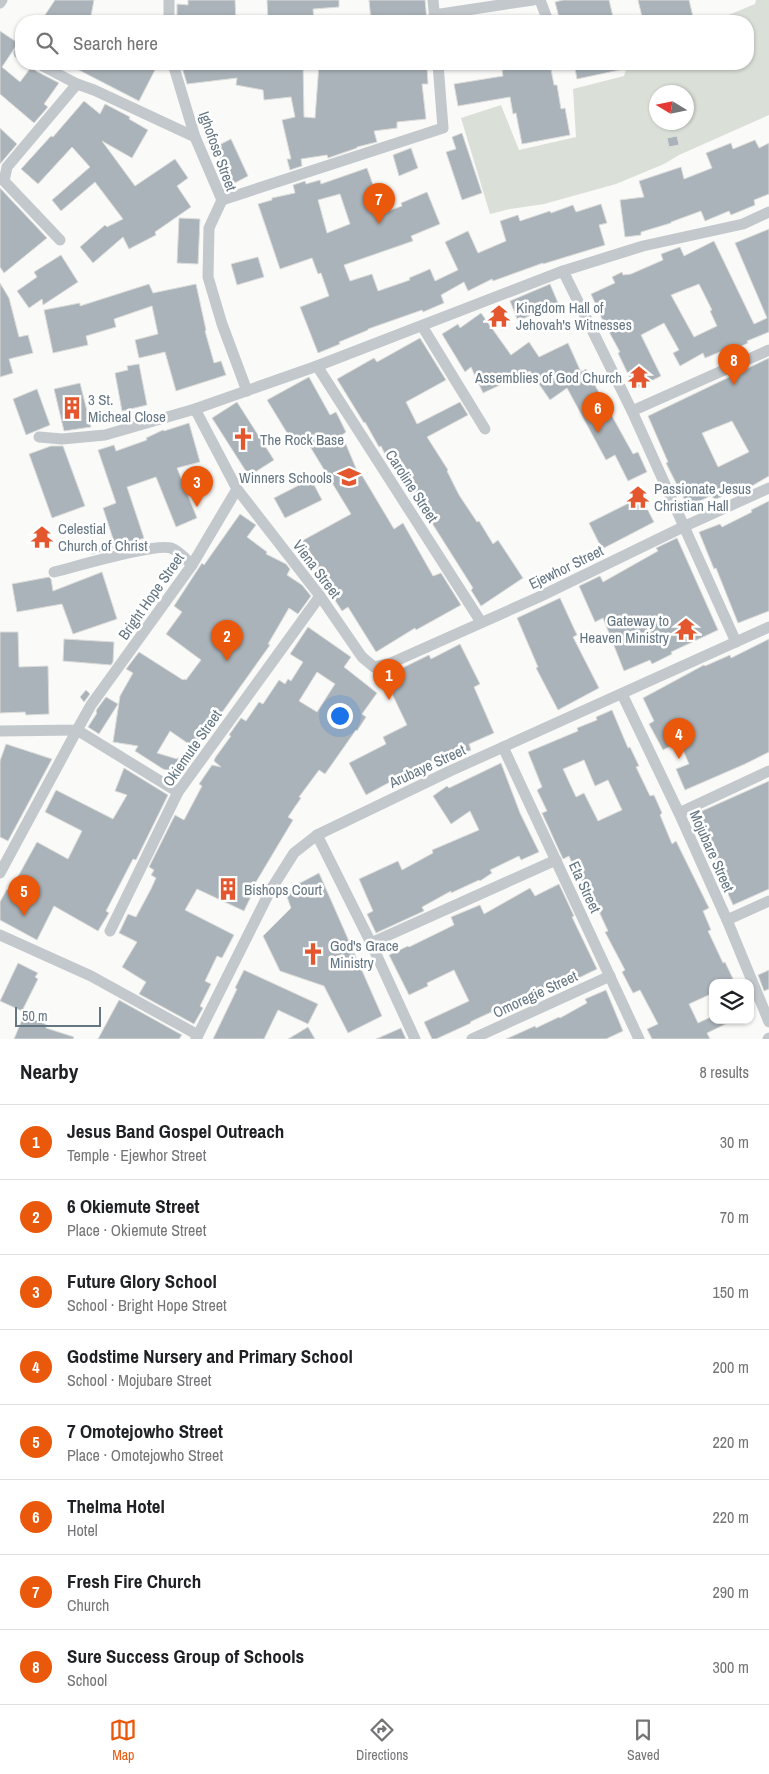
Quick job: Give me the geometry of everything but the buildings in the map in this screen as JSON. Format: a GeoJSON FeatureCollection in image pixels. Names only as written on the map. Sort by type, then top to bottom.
{"type":"FeatureCollection","features":[{"type":"Feature","properties":{"kind":"street"},"geometry":{"type":"LineString","coordinates":[[0,4],[2,0]]}},
{"type":"Feature","properties":{"kind":"street"},"geometry":{"type":"LineString","coordinates":[[169,0],[169,15]]}},
{"type":"Feature","properties":{"kind":"street"},"geometry":{"type":"LineString","coordinates":[[433,0],[434,15]]}},
{"type":"Feature","properties":{"kind":"street"},"geometry":{"type":"LineString","coordinates":[[450,15],[533,0]]}},
{"type":"Feature","properties":{"kind":"street"},"geometry":{"type":"LineString","coordinates":[[540,0],[546,15]]}},
{"type":"Feature","properties":{"kind":"street"},"geometry":{"type":"LineString","coordinates":[[50,70],[77,84],[195,137]]}},
{"type":"Feature","properties":{"kind":"street","name":"Ighofose Street"},"geometry":{"type":"LineString","coordinates":[[175,70],[195,137],[222,200],[209,228],[208,277],[222,324],[247,390]]}},
{"type":"Feature","properties":{"kind":"street"},"geometry":{"type":"LineString","coordinates":[[222,200],[443,128],[438,70]]}},
{"type":"Feature","properties":{"kind":"street"},"geometry":{"type":"LineString","coordinates":[[60,240],[4,181],[4,176],[7,168],[77,84]]}},
{"type":"Feature","properties":{"kind":"street"},"geometry":{"type":"LineString","coordinates":[[39,437],[62,439],[105,435],[195,409],[317,366],[563,271],[643,246],[743,224],[769,212]]}},
{"type":"Feature","properties":{"kind":"street"},"geometry":{"type":"LineString","coordinates":[[563,271],[632,411],[736,642]]}},
{"type":"Feature","properties":{"kind":"street"},"geometry":{"type":"LineString","coordinates":[[422,326],[485,429]]}},
{"type":"Feature","properties":{"kind":"street"},"geometry":{"type":"LineString","coordinates":[[632,411],[769,350]]}},
{"type":"Feature","properties":{"kind":"street","name":"Caroline Street"},"geometry":{"type":"LineString","coordinates":[[317,366],[481,622]]}},
{"type":"Feature","properties":{"kind":"street"},"geometry":{"type":"LineString","coordinates":[[195,409],[237,489]]}},
{"type":"Feature","properties":{"kind":"street","name":"Ejewhor Street"},"geometry":{"type":"LineString","coordinates":[[374,666],[391,663],[540,597],[683,526],[769,488]]}},
{"type":"Feature","properties":{"kind":"street","name":"Bright Hope Street"},"geometry":{"type":"LineString","coordinates":[[0,873],[91,706],[192,564],[237,489]]}},
{"type":"Feature","properties":{"kind":"street","name":"Viena Street"},"geometry":{"type":"LineString","coordinates":[[237,489],[320,596],[362,657],[374,666]]}},
{"type":"Feature","properties":{"kind":"street"},"geometry":{"type":"LineString","coordinates":[[54,572],[151,548],[176,550],[192,564]]}},
{"type":"Feature","properties":{"kind":"street","name":"Okiemute Street"},"geometry":{"type":"LineString","coordinates":[[110,931],[178,792],[320,596]]}},
{"type":"Feature","properties":{"kind":"street","name":"Arubaye Street"},"geometry":{"type":"LineString","coordinates":[[197,1037],[270,891],[294,853],[317,835],[504,747],[769,627]]}},
{"type":"Feature","properties":{"kind":"street","name":"Mojubare Street"},"geometry":{"type":"LineString","coordinates":[[622,694],[679,813],[727,920],[769,1022]]}},
{"type":"Feature","properties":{"kind":"street"},"geometry":{"type":"LineString","coordinates":[[0,731],[77,730],[178,792]]}},
{"type":"Feature","properties":{"kind":"street","name":"Eta Street"},"geometry":{"type":"LineString","coordinates":[[504,747],[639,1039]]}},
{"type":"Feature","properties":{"kind":"street"},"geometry":{"type":"LineString","coordinates":[[679,813],[769,771]]}},
{"type":"Feature","properties":{"kind":"street"},"geometry":{"type":"LineString","coordinates":[[317,835],[371,943],[415,1039]]}},
{"type":"Feature","properties":{"kind":"street"},"geometry":{"type":"LineString","coordinates":[[371,943],[556,860]]}},
{"type":"Feature","properties":{"kind":"street"},"geometry":{"type":"LineString","coordinates":[[727,920],[769,901]]}},
{"type":"Feature","properties":{"kind":"street"},"geometry":{"type":"LineString","coordinates":[[0,935],[91,976],[197,1037]]}},
{"type":"Feature","properties":{"kind":"street","name":"Omoregie Street"},"geometry":{"type":"LineString","coordinates":[[472,1039],[610,976]]}},
{"type":"Feature","properties":{"kind":"shaded area"},"geometry":{"type":"Polygon","coordinates":[[[756,0],[769,0],[769,115],[679,155],[664,164],[616,184],[544,204],[490,214],[461,118],[501,105],[519,150],[576,137],[573,89],[624,76],[626,70],[754,70],[754,15],[728,15],[755,4],[756,0]]]}},
{"type":"Feature","properties":{"kind":"place","name":"Fresh Fire Church"},"geometry":{"type":"Point","coordinates":[379,224]}},
{"type":"Feature","properties":{"kind":"place","name":"Kingdom Hall of Jehovah's Witnesses"},"geometry":{"type":"Point","coordinates":[499,316]}},
{"type":"Feature","properties":{"kind":"place","name":"Assemblies of God Church"},"geometry":{"type":"Point","coordinates":[639,377]}},
{"type":"Feature","properties":{"kind":"place","name":"Sure Success Group of Schools"},"geometry":{"type":"Point","coordinates":[734,385]}},
{"type":"Feature","properties":{"kind":"place","name":"3 St. Micheal Close"},"geometry":{"type":"Point","coordinates":[72,408]}},
{"type":"Feature","properties":{"kind":"place","name":"Thelma Hotel"},"geometry":{"type":"Point","coordinates":[598,433]}},
{"type":"Feature","properties":{"kind":"place","name":"The Rock Base"},"geometry":{"type":"Point","coordinates":[243,439]}},
{"type":"Feature","properties":{"kind":"place","name":"Winners Schools"},"geometry":{"type":"Point","coordinates":[349,477]}},
{"type":"Feature","properties":{"kind":"place","name":"Passionate Jesus Christian Hall"},"geometry":{"type":"Point","coordinates":[638,497]}},
{"type":"Feature","properties":{"kind":"place","name":"Future Glory School"},"geometry":{"type":"Point","coordinates":[197,507]}},
{"type":"Feature","properties":{"kind":"place","name":"Celestial Church of Christ"},"geometry":{"type":"Point","coordinates":[42,537]}},
{"type":"Feature","properties":{"kind":"place","name":"Gateway to Heaven Ministry"},"geometry":{"type":"Point","coordinates":[686,629]}},
{"type":"Feature","properties":{"kind":"place","name":"6 Okiemute Street"},"geometry":{"type":"Point","coordinates":[227,661]}},
{"type":"Feature","properties":{"kind":"place","name":"Jesus Band Gospel Outreach"},"geometry":{"type":"Point","coordinates":[389,700]}},
{"type":"Feature","properties":{"kind":"place","name":"Godstime Nursery and Primary School"},"geometry":{"type":"Point","coordinates":[679,759]}},
{"type":"Feature","properties":{"kind":"place","name":"Bishops Court"},"geometry":{"type":"Point","coordinates":[228,889]}},
{"type":"Feature","properties":{"kind":"place","name":"7 Omotejowho Street"},"geometry":{"type":"Point","coordinates":[24,916]}},
{"type":"Feature","properties":{"kind":"place","name":"God's Grace Ministry"},"geometry":{"type":"Point","coordinates":[313,954]}}]}
